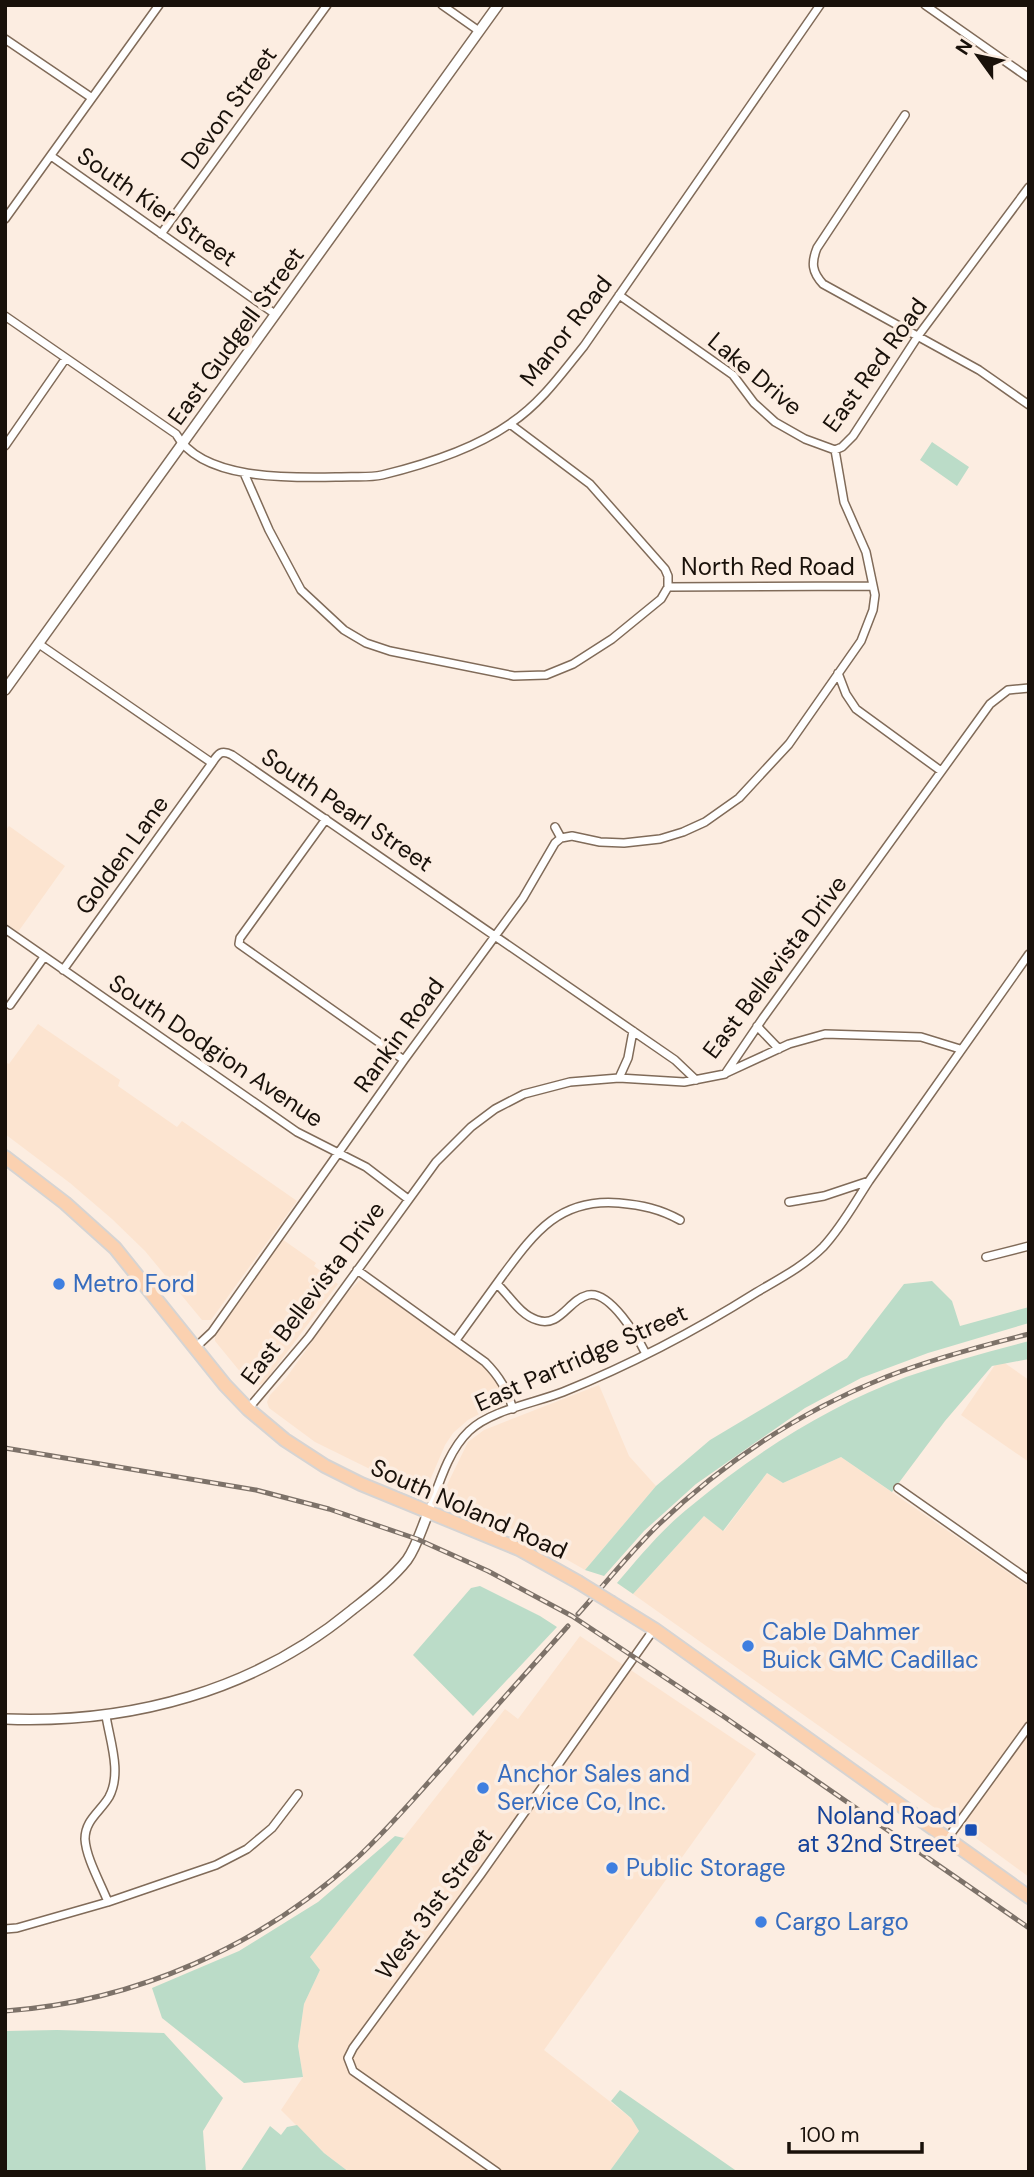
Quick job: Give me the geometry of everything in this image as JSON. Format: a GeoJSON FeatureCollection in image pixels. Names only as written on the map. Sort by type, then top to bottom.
{"type":"FeatureCollection","features":[{"type":"Feature","properties":{"kind":"main road","name":"South Noland Road"},"geometry":{"type":"LineString","coordinates":[[5,1157],[65,1202],[115,1248],[225,1385],[248,1409],[285,1440],[325,1466],[361,1484],[519,1549],[578,1582],[654,1629],[1029,1897]]}},
{"type":"Feature","properties":{"kind":"street"},"geometry":{"type":"LineString","coordinates":[[5,219],[159,5]]}},
{"type":"Feature","properties":{"kind":"street","name":"Devon Street"},"geometry":{"type":"LineString","coordinates":[[162,234],[327,5]]}},
{"type":"Feature","properties":{"kind":"street"},"geometry":{"type":"LineString","coordinates":[[442,5],[479,31]]}},
{"type":"Feature","properties":{"kind":"street","name":"East Gudgell Street"},"geometry":{"type":"LineString","coordinates":[[5,690],[498,5]]}},
{"type":"Feature","properties":{"kind":"street","name":"Manor Road"},"geometry":{"type":"LineString","coordinates":[[5,316],[176,434],[182,445],[197,456],[244,473],[311,478],[379,475],[450,453],[510,424],[551,387],[584,345],[820,5]]}},
{"type":"Feature","properties":{"kind":"street"},"geometry":{"type":"LineString","coordinates":[[925,5],[1029,78]]}},
{"type":"Feature","properties":{"kind":"street"},"geometry":{"type":"LineString","coordinates":[[5,39],[92,98]]}},
{"type":"Feature","properties":{"kind":"street"},"geometry":{"type":"LineString","coordinates":[[905,116],[817,248],[813,258],[816,276],[822,284],[979,370],[1029,405]]}},
{"type":"Feature","properties":{"kind":"street","name":"South Kier Street"},"geometry":{"type":"LineString","coordinates":[[51,156],[275,314]]}},
{"type":"Feature","properties":{"kind":"street","name":"East Red Road"},"geometry":{"type":"LineString","coordinates":[[561,838],[572,836],[600,842],[624,843],[678,834],[725,810],[789,744],[861,641],[874,603],[866,552],[844,502],[835,450],[853,436],[918,336],[1029,187]]}},
{"type":"Feature","properties":{"kind":"street","name":"Lake Drive"},"geometry":{"type":"LineString","coordinates":[[619,295],[733,375],[754,403],[775,422],[805,439],[835,450]]}},
{"type":"Feature","properties":{"kind":"street"},"geometry":{"type":"LineString","coordinates":[[5,446],[66,358]]}},
{"type":"Feature","properties":{"kind":"street"},"geometry":{"type":"LineString","coordinates":[[510,424],[590,484],[665,569],[668,587]]}},
{"type":"Feature","properties":{"kind":"street","name":"North Red Road"},"geometry":{"type":"LineString","coordinates":[[244,473],[269,530],[301,590],[344,630],[366,643],[390,651],[514,676],[546,675],[573,664],[612,639],[661,599],[668,587],[873,586]]}},
{"type":"Feature","properties":{"kind":"street"},"geometry":{"type":"LineString","coordinates":[[39,644],[212,763]]}},
{"type":"Feature","properties":{"kind":"street"},"geometry":{"type":"LineString","coordinates":[[838,674],[856,709],[941,771]]}},
{"type":"Feature","properties":{"kind":"street","name":"East Bellevista Drive"},"geometry":{"type":"LineString","coordinates":[[248,1409],[309,1337],[436,1162],[471,1127],[495,1109],[524,1094],[587,1079],[684,1082],[725,1073],[990,704],[1008,690],[1029,688]]}},
{"type":"Feature","properties":{"kind":"street","name":"South Pearl Street"},"geometry":{"type":"LineString","coordinates":[[212,763],[219,753],[227,752],[495,934],[675,1060],[696,1080]]}},
{"type":"Feature","properties":{"kind":"street","name":"Golden Lane"},"geometry":{"type":"LineString","coordinates":[[63,970],[212,763]]}},
{"type":"Feature","properties":{"kind":"street"},"geometry":{"type":"LineString","coordinates":[[326,819],[240,938],[239,944],[404,1060]]}},
{"type":"Feature","properties":{"kind":"street"},"geometry":{"type":"LineString","coordinates":[[555,827],[561,838]]}},
{"type":"Feature","properties":{"kind":"street","name":"Rankin Road"},"geometry":{"type":"LineString","coordinates":[[195,1348],[212,1332],[404,1060],[523,898],[555,843],[561,838]]}},
{"type":"Feature","properties":{"kind":"street","name":"South Dodgion Avenue"},"geometry":{"type":"LineString","coordinates":[[5,929],[297,1132],[366,1167],[408,1199]]}},
{"type":"Feature","properties":{"kind":"street","name":"East Partridge Street"},"geometry":{"type":"LineString","coordinates":[[429,1511],[451,1455],[476,1425],[561,1393],[646,1354],[700,1326],[798,1267],[822,1248],[836,1232],[960,1049],[1029,954]]}},
{"type":"Feature","properties":{"kind":"street"},"geometry":{"type":"LineString","coordinates":[[10,1005],[44,957]]}},
{"type":"Feature","properties":{"kind":"street"},"geometry":{"type":"LineString","coordinates":[[757,1026],[779,1049]]}},
{"type":"Feature","properties":{"kind":"street"},"geometry":{"type":"LineString","coordinates":[[619,1078],[628,1059],[633,1031]]}},
{"type":"Feature","properties":{"kind":"street"},"geometry":{"type":"LineString","coordinates":[[725,1073],[809,1037],[825,1034],[921,1037],[960,1049]]}},
{"type":"Feature","properties":{"kind":"street"},"geometry":{"type":"LineString","coordinates":[[789,1202],[824,1196],[869,1181]]}},
{"type":"Feature","properties":{"kind":"street"},"geometry":{"type":"LineString","coordinates":[[456,1340],[526,1245],[542,1226],[557,1216],[583,1205],[606,1202],[651,1207],[680,1220]]}},
{"type":"Feature","properties":{"kind":"street"},"geometry":{"type":"LineString","coordinates":[[986,1256],[1029,1246]]}},
{"type":"Feature","properties":{"kind":"street"},"geometry":{"type":"LineString","coordinates":[[358,1270],[485,1362],[499,1376],[513,1409]]}},
{"type":"Feature","properties":{"kind":"street"},"geometry":{"type":"LineString","coordinates":[[497,1283],[524,1312],[543,1322],[558,1318],[589,1294],[600,1297],[619,1313],[639,1339],[646,1354]]}},
{"type":"Feature","properties":{"kind":"street"},"geometry":{"type":"LineString","coordinates":[[898,1488],[1029,1580]]}},
{"type":"Feature","properties":{"kind":"street"},"geometry":{"type":"LineString","coordinates":[[5,1719],[106,1716],[158,1707],[204,1694],[238,1680],[280,1659],[333,1626],[376,1591],[407,1559],[429,1511]]}},
{"type":"Feature","properties":{"kind":"street","name":"West 31st Street"},"geometry":{"type":"LineString","coordinates":[[497,2172],[352,2069],[348,2058],[352,2048],[481,1874],[654,1629]]}},
{"type":"Feature","properties":{"kind":"street"},"geometry":{"type":"LineString","coordinates":[[106,1716],[115,1766],[114,1783],[108,1798],[90,1820],[85,1839],[87,1851],[108,1902]]}},
{"type":"Feature","properties":{"kind":"street"},"geometry":{"type":"LineString","coordinates":[[947,1839],[1029,1726]]}},
{"type":"Feature","properties":{"kind":"street"},"geometry":{"type":"LineString","coordinates":[[5,1929],[108,1902],[192,1874],[247,1849],[272,1828],[298,1794]]}},
{"type":"Feature","properties":{"kind":"shaded area"},"geometry":{"type":"Polygon","coordinates":[[[9,826],[65,866],[18,932],[5,923],[5,831],[9,826]]]}},
{"type":"Feature","properties":{"kind":"shaded area"},"geometry":{"type":"Polygon","coordinates":[[[38,1024],[120,1080],[118,1086],[177,1127],[182,1121],[297,1201],[211,1320],[202,1320],[145,1251],[112,1219],[5,1134],[5,1062],[9,1064],[38,1024]]]}},
{"type":"Feature","properties":{"kind":"shaded area"},"geometry":{"type":"Polygon","coordinates":[[[282,1239],[316,1263],[314,1266],[338,1284],[264,1383],[251,1385],[215,1341],[215,1337],[282,1239]]]}},
{"type":"Feature","properties":{"kind":"shaded area"},"geometry":{"type":"Polygon","coordinates":[[[360,1280],[366,1281],[481,1365],[494,1376],[504,1393],[505,1402],[501,1407],[487,1410],[468,1420],[453,1433],[427,1485],[421,1488],[380,1474],[315,1442],[269,1408],[267,1402],[346,1294],[360,1280]]]}},
{"type":"Feature","properties":{"kind":"shaded area"},"geometry":{"type":"Polygon","coordinates":[[[999,1359],[1029,1380],[1029,1462],[961,1415],[999,1359]]]}},
{"type":"Feature","properties":{"kind":"shaded area"},"geometry":{"type":"Polygon","coordinates":[[[599,1385],[629,1456],[656,1486],[585,1570],[519,1532],[453,1503],[447,1497],[444,1491],[468,1442],[484,1430],[599,1385]]]}},
{"type":"Feature","properties":{"kind":"shaded area"},"geometry":{"type":"Polygon","coordinates":[[[841,1457],[1029,1587],[1029,1877],[633,1594],[704,1516],[724,1531],[767,1473],[783,1483],[841,1457]]]}},
{"type":"Feature","properties":{"kind":"shaded area"},"geometry":{"type":"Polygon","coordinates":[[[580,1636],[756,1754],[544,2050],[631,2118],[639,2131],[609,2172],[349,2172],[324,2153],[281,2110],[303,2077],[298,2046],[304,2004],[320,1970],[310,1957],[505,1709],[518,1719],[580,1636]]]}},
{"type":"Feature","properties":{"kind":"green space"},"geometry":{"type":"Polygon","coordinates":[[[932,442],[969,467],[957,486],[920,460],[932,442]]]}},
{"type":"Feature","properties":{"kind":"green space"},"geometry":{"type":"Polygon","coordinates":[[[932,1281],[952,1301],[960,1326],[1029,1307],[1029,1323],[928,1353],[861,1378],[805,1408],[696,1484],[644,1531],[604,1576],[585,1570],[656,1486],[710,1440],[847,1358],[904,1284],[932,1281]]]}},
{"type":"Feature","properties":{"kind":"green space"},"geometry":{"type":"Polygon","coordinates":[[[1029,1341],[1029,1359],[992,1366],[945,1421],[892,1492],[841,1457],[783,1483],[767,1473],[723,1531],[704,1516],[633,1594],[617,1583],[652,1543],[715,1486],[793,1433],[848,1402],[906,1377],[1029,1341]]]}},
{"type":"Feature","properties":{"kind":"green space"},"geometry":{"type":"Polygon","coordinates":[[[480,1586],[557,1627],[473,1716],[413,1655],[471,1588],[480,1586]]]}},
{"type":"Feature","properties":{"kind":"green space"},"geometry":{"type":"Polygon","coordinates":[[[395,1836],[404,1838],[310,1957],[320,1970],[304,2004],[298,2046],[303,2077],[244,2083],[162,2018],[152,1988],[239,1951],[318,1902],[395,1836]]]}},
{"type":"Feature","properties":{"kind":"green space"},"geometry":{"type":"Polygon","coordinates":[[[5,2031],[164,2033],[223,2098],[203,2131],[206,2172],[5,2172],[5,2031]]]}},
{"type":"Feature","properties":{"kind":"green space"},"geometry":{"type":"Polygon","coordinates":[[[620,2090],[738,2172],[609,2172],[639,2131],[631,2118],[611,2101],[620,2090]]]}},
{"type":"Feature","properties":{"kind":"green space"},"geometry":{"type":"Polygon","coordinates":[[[297,2125],[324,2153],[349,2172],[240,2172],[270,2126],[281,2135],[287,2127],[297,2125]]]}},
{"type":"Feature","properties":{"kind":"railway"},"geometry":{"type":"LineString","coordinates":[[578,1614],[656,1527],[708,1481],[764,1441],[823,1406],[886,1377],[957,1353],[1029,1334]]}},
{"type":"Feature","properties":{"kind":"railway"},"geometry":{"type":"LineString","coordinates":[[5,1448],[256,1490],[329,1509],[417,1539],[488,1571],[572,1616],[723,1716],[1029,1928]]}},
{"type":"Feature","properties":{"kind":"railway"},"geometry":{"type":"LineString","coordinates":[[5,2011],[102,1996],[149,1982],[195,1964],[281,1917],[321,1889],[381,1835],[568,1626]]}},
{"type":"Feature","properties":{"kind":"place","name":"Metro Ford"},"geometry":{"type":"Point","coordinates":[59,1284]}},
{"type":"Feature","properties":{"kind":"place","name":"Cable Dahmer Buick GMC Cadillac"},"geometry":{"type":"Point","coordinates":[748,1646]}},
{"type":"Feature","properties":{"kind":"place","name":"Anchor Sales and Service Co, Inc."},"geometry":{"type":"Point","coordinates":[483,1788]}},
{"type":"Feature","properties":{"kind":"place","name":"Noland Road at 32nd Street"},"geometry":{"type":"Point","coordinates":[971,1830]}},
{"type":"Feature","properties":{"kind":"place","name":"Public Storage"},"geometry":{"type":"Point","coordinates":[612,1868]}},
{"type":"Feature","properties":{"kind":"place","name":"Cargo Largo"},"geometry":{"type":"Point","coordinates":[761,1922]}}]}
